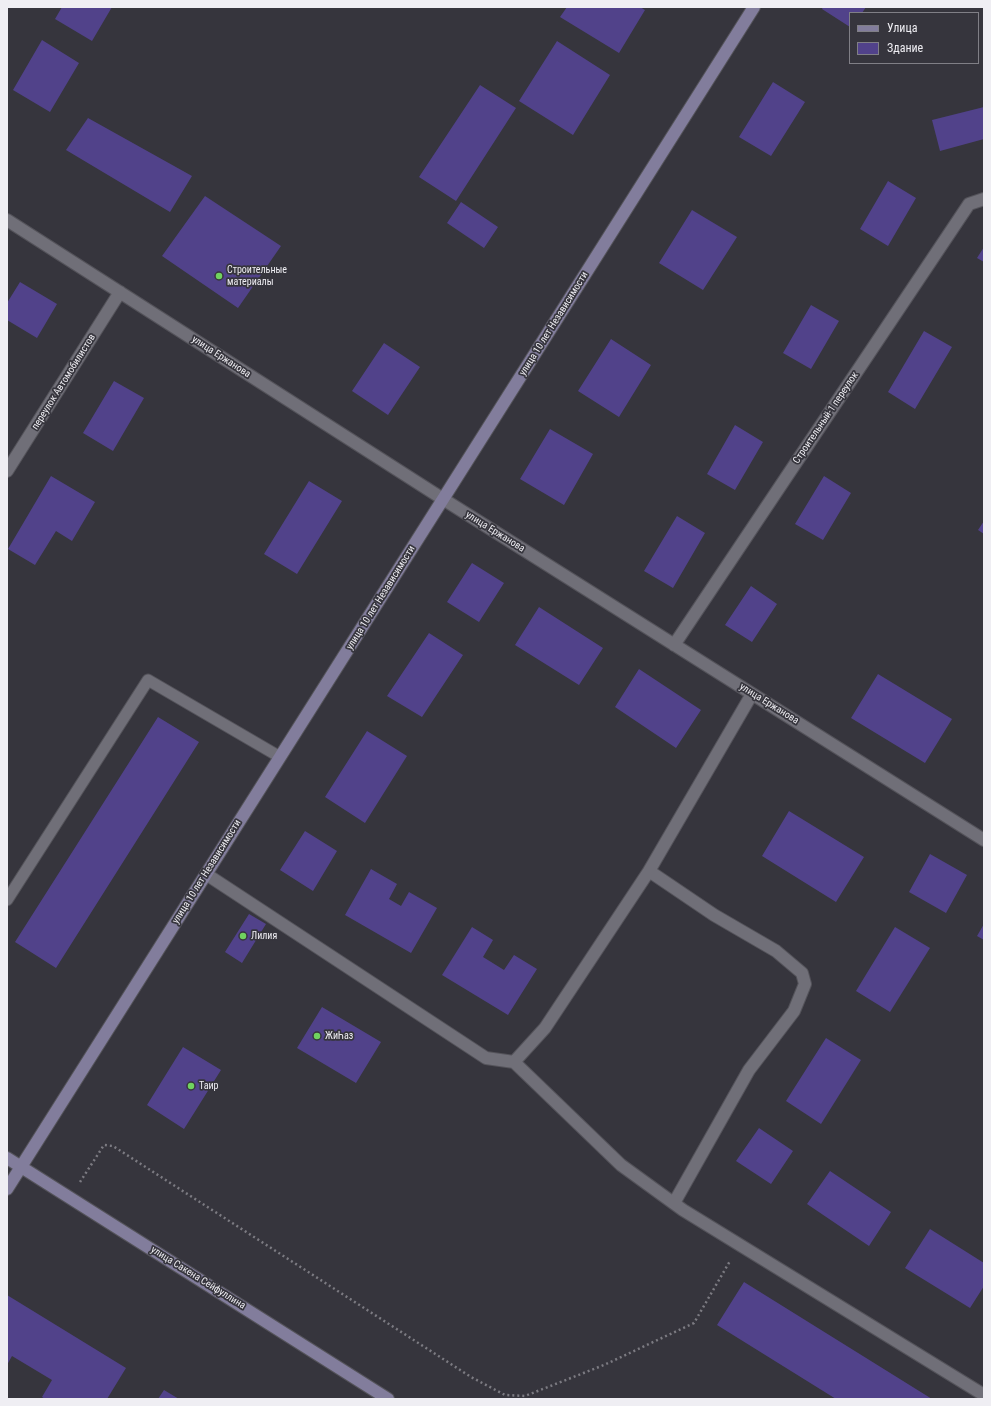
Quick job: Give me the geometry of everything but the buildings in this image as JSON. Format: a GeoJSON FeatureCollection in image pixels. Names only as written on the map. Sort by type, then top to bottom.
{"type":"FeatureCollection","features":[{"type":"Feature","properties":{"kind":"street","name":"улица 10 лет Независимости"},"geometry":{"type":"LineString","coordinates":[[7,1189],[754,7]]}},
{"type":"Feature","properties":{"kind":"street","name":"Строительный-1 переулок"},"geometry":{"type":"LineString","coordinates":[[674,645],[969,204],[984,199]]}},
{"type":"Feature","properties":{"kind":"street","name":"улица Ержанова"},"geometry":{"type":"LineString","coordinates":[[7,220],[443,499],[984,840]]}},
{"type":"Feature","properties":{"kind":"street","name":"переулок Автомобилистов"},"geometry":{"type":"LineString","coordinates":[[7,471],[120,292]]}},
{"type":"Feature","properties":{"kind":"street"},"geometry":{"type":"LineString","coordinates":[[514,1062],[545,1028],[649,870],[752,694]]}},
{"type":"Feature","properties":{"kind":"street"},"geometry":{"type":"LineString","coordinates":[[649,870],[714,915],[776,951],[802,973],[805,984],[794,1011],[748,1070],[674,1203]]}},
{"type":"Feature","properties":{"kind":"street"},"geometry":{"type":"LineString","coordinates":[[206,874],[486,1058],[514,1062],[621,1164],[674,1203],[984,1395]]}},
{"type":"Feature","properties":{"kind":"street","name":"улица Сакена Сейфуллина"},"geometry":{"type":"LineString","coordinates":[[7,1158],[388,1399]]}},
{"type":"Feature","properties":{"kind":"lane"},"geometry":{"type":"LineString","coordinates":[[7,900],[148,680],[280,757]]}},
{"type":"Feature","properties":{"kind":"path"},"geometry":{"type":"LineString","coordinates":[[70,1198],[104,1145],[113,1146],[472,1377],[505,1395],[525,1396],[604,1365],[694,1322],[740,1243]]}},
{"type":"Feature","properties":{"kind":"place","name":"Строительные материалы"},"geometry":{"type":"Point","coordinates":[219,276]}},
{"type":"Feature","properties":{"kind":"place","name":"Лилия"},"geometry":{"type":"Point","coordinates":[243,936]}},
{"type":"Feature","properties":{"kind":"place","name":"ЖиҺаз"},"geometry":{"type":"Point","coordinates":[317,1036]}},
{"type":"Feature","properties":{"kind":"place","name":"Таир"},"geometry":{"type":"Point","coordinates":[191,1086]}}]}
